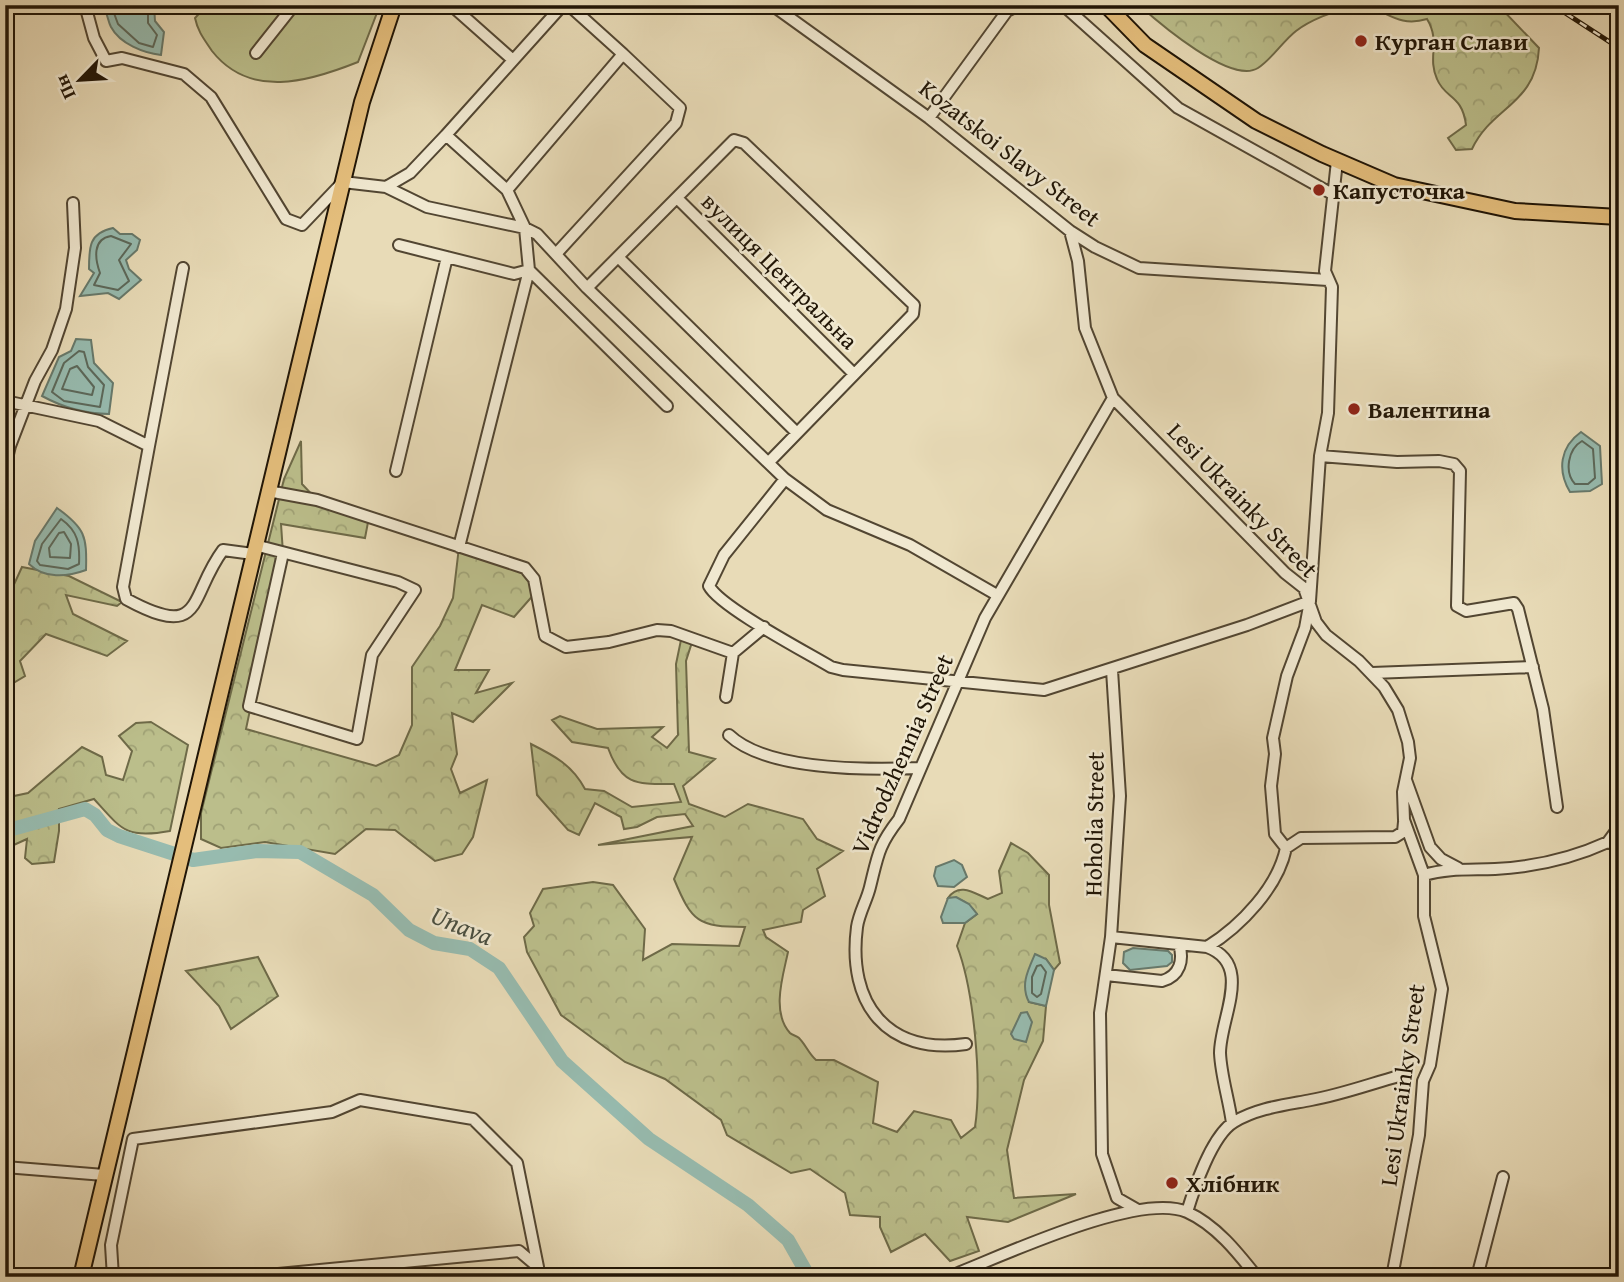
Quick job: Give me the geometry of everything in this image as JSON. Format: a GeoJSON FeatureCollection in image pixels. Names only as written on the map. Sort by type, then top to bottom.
{"type":"FeatureCollection","features":[{"type":"Feature","properties":{"kind":"main road"},"geometry":{"type":"LineString","coordinates":[[81,1277],[362,102],[394,5]]}},
{"type":"Feature","properties":{"kind":"main road"},"geometry":{"type":"LineString","coordinates":[[1106,5],[1145,45],[1256,121],[1337,161],[1395,185],[1514,211],[1619,217]]}},
{"type":"Feature","properties":{"kind":"street"},"geometry":{"type":"LineString","coordinates":[[85,5],[94,38],[106,61],[122,58],[184,74],[211,97],[286,219],[302,225],[343,182],[386,187],[427,207],[525,228],[537,234],[587,288],[785,479],[827,510],[910,545],[996,595]]}},
{"type":"Feature","properties":{"kind":"street"},"geometry":{"type":"LineString","coordinates":[[256,53],[295,5]]}},
{"type":"Feature","properties":{"kind":"street"},"geometry":{"type":"LineString","coordinates":[[451,5],[513,60]]}},
{"type":"Feature","properties":{"kind":"street","name":"Kozatskoi Slavy Street"},"geometry":{"type":"LineString","coordinates":[[772,5],[929,118],[1095,247],[1139,268],[1328,280]]}},
{"type":"Feature","properties":{"kind":"street"},"geometry":{"type":"LineString","coordinates":[[929,118],[1003,8],[1018,5]]}},
{"type":"Feature","properties":{"kind":"street"},"geometry":{"type":"LineString","coordinates":[[1063,5],[1178,108],[1334,195]]}},
{"type":"Feature","properties":{"kind":"street"},"geometry":{"type":"LineString","coordinates":[[386,187],[410,173],[561,7],[572,8],[680,108],[676,123],[556,254]]}},
{"type":"Feature","properties":{"kind":"street"},"geometry":{"type":"LineString","coordinates":[[507,190],[623,54]]}},
{"type":"Feature","properties":{"kind":"street"},"geometry":{"type":"LineString","coordinates":[[446,135],[507,190],[525,228],[529,270],[459,547]]}},
{"type":"Feature","properties":{"kind":"street"},"geometry":{"type":"LineString","coordinates":[[587,288],[734,140],[744,143],[914,305],[913,314],[797,433],[771,464]]}},
{"type":"Feature","properties":{"kind":"street"},"geometry":{"type":"LineString","coordinates":[[1286,848],[1275,834],[1271,786],[1275,754],[1273,738],[1287,676],[1305,628],[1310,601],[1320,456],[1328,414],[1332,287],[1325,271],[1337,161]]}},
{"type":"Feature","properties":{"kind":"street","name":"вулиця Центральна"},"geometry":{"type":"LineString","coordinates":[[677,198],[855,374]]}},
{"type":"Feature","properties":{"kind":"street"},"geometry":{"type":"LineString","coordinates":[[5,467],[10,446],[52,350],[66,309],[75,248],[72,203]]}},
{"type":"Feature","properties":{"kind":"street","name":"Lesi Ukrainky Street"},"geometry":{"type":"LineString","coordinates":[[1070,230],[1078,261],[1085,328],[1113,398],[1285,573],[1304,588],[1316,622],[1326,635],[1384,687],[1404,727],[1410,758],[1404,820],[1424,875],[1424,916],[1442,989],[1430,1065],[1423,1082],[1419,1135],[1392,1277]]}},
{"type":"Feature","properties":{"kind":"street"},"geometry":{"type":"LineString","coordinates":[[399,245],[514,274],[529,270]]}},
{"type":"Feature","properties":{"kind":"street"},"geometry":{"type":"LineString","coordinates":[[1078,261],[1095,247]]}},
{"type":"Feature","properties":{"kind":"street"},"geometry":{"type":"LineString","coordinates":[[396,471],[447,257]]}},
{"type":"Feature","properties":{"kind":"street"},"geometry":{"type":"LineString","coordinates":[[618,257],[797,433]]}},
{"type":"Feature","properties":{"kind":"street"},"geometry":{"type":"LineString","coordinates":[[183,268],[123,587],[127,600],[150,612],[181,616],[194,608],[212,565],[223,550],[283,553],[398,582],[415,590],[372,655],[357,739],[249,705],[283,553]]}},
{"type":"Feature","properties":{"kind":"street"},"geometry":{"type":"LineString","coordinates":[[529,270],[667,406]]}},
{"type":"Feature","properties":{"kind":"street","name":"Vidrodzhennia Street"},"geometry":{"type":"LineString","coordinates":[[966,1044],[940,1048],[892,1030],[866,1006],[859,980],[857,925],[881,843],[899,819],[996,595],[1113,398]]}},
{"type":"Feature","properties":{"kind":"street"},"geometry":{"type":"LineString","coordinates":[[5,401],[99,421],[149,446]]}},
{"type":"Feature","properties":{"kind":"street"},"geometry":{"type":"LineString","coordinates":[[1320,456],[1454,464],[1460,471],[1457,606],[1466,611],[1514,603],[1543,709],[1557,807]]}},
{"type":"Feature","properties":{"kind":"street"},"geometry":{"type":"LineString","coordinates":[[785,479],[724,555],[709,580],[709,586],[715,594],[764,627],[831,667],[854,672],[1044,690],[1112,670],[1310,601]]}},
{"type":"Feature","properties":{"kind":"street"},"geometry":{"type":"LineString","coordinates":[[268,491],[317,500],[525,568],[534,579],[545,636],[566,647],[609,642],[657,630],[671,631],[733,653]]}},
{"type":"Feature","properties":{"kind":"street"},"geometry":{"type":"LineString","coordinates":[[726,697],[733,653],[764,627]]}},
{"type":"Feature","properties":{"kind":"street"},"geometry":{"type":"LineString","coordinates":[[1371,673],[1532,667]]}},
{"type":"Feature","properties":{"kind":"street","name":"Hoholia Street"},"geometry":{"type":"LineString","coordinates":[[1112,670],[1120,796],[1111,937],[1100,1013],[1102,1154],[1117,1198],[1138,1210]]}},
{"type":"Feature","properties":{"kind":"street"},"geometry":{"type":"LineString","coordinates":[[729,736],[749,751],[782,760],[920,768]]}},
{"type":"Feature","properties":{"kind":"street"},"geometry":{"type":"LineString","coordinates":[[1406,779],[1430,847],[1441,859],[1461,869]]}},
{"type":"Feature","properties":{"kind":"street"},"geometry":{"type":"LineString","coordinates":[[1207,947],[1220,939],[1265,892],[1282,868],[1286,848],[1301,838],[1395,837],[1403,832],[1404,820]]}},
{"type":"Feature","properties":{"kind":"street"},"geometry":{"type":"LineString","coordinates":[[1424,875],[1461,869],[1498,869],[1564,859],[1613,844],[1619,827]]}},
{"type":"Feature","properties":{"kind":"street"},"geometry":{"type":"LineString","coordinates":[[1111,937],[1207,947],[1219,951],[1227,960],[1232,973],[1232,990],[1220,1052],[1232,1123]]}},
{"type":"Feature","properties":{"kind":"street"},"geometry":{"type":"LineString","coordinates":[[1106,975],[1162,981],[1170,979],[1180,965],[1183,955],[1179,944]]}},
{"type":"Feature","properties":{"kind":"street"},"geometry":{"type":"LineString","coordinates":[[1187,1212],[1209,1157],[1221,1135],[1232,1123],[1282,1103],[1312,1100],[1399,1076]]}},
{"type":"Feature","properties":{"kind":"street"},"geometry":{"type":"LineString","coordinates":[[115,1128],[133,1139],[331,1112],[360,1100],[473,1119],[517,1163],[538,1272]]}},
{"type":"Feature","properties":{"kind":"street"},"geometry":{"type":"LineString","coordinates":[[113,1277],[111,1245],[133,1139]]}},
{"type":"Feature","properties":{"kind":"street"},"geometry":{"type":"LineString","coordinates":[[5,1167],[104,1175]]}},
{"type":"Feature","properties":{"kind":"street"},"geometry":{"type":"LineString","coordinates":[[1478,1277],[1503,1177]]}},
{"type":"Feature","properties":{"kind":"street"},"geometry":{"type":"LineString","coordinates":[[948,1277],[1095,1221],[1155,1207],[1187,1212],[1228,1243],[1257,1277]]}},
{"type":"Feature","properties":{"kind":"street"},"geometry":{"type":"LineString","coordinates":[[246,1277],[519,1251],[538,1272]]}},
{"type":"Feature","properties":{"kind":"green space"},"geometry":{"type":"Polygon","coordinates":[[[207,5],[380,5],[358,62],[300,80],[280,82],[244,76],[227,66],[212,51],[195,18],[207,5]]]}},
{"type":"Feature","properties":{"kind":"green space"},"geometry":{"type":"Polygon","coordinates":[[[1139,5],[1498,5],[1539,48],[1536,67],[1522,94],[1490,123],[1472,149],[1456,150],[1448,138],[1466,125],[1464,115],[1457,102],[1437,79],[1433,64],[1433,35],[1427,19],[1404,21],[1370,7],[1344,9],[1322,16],[1302,27],[1258,68],[1246,71],[1231,68],[1196,50],[1139,5]]]}},
{"type":"Feature","properties":{"kind":"green space"},"geometry":{"type":"Polygon","coordinates":[[[301,441],[302,484],[317,500],[369,517],[365,538],[281,524],[283,553],[246,729],[376,766],[399,755],[412,725],[412,667],[440,626],[453,598],[459,547],[525,568],[536,592],[514,617],[482,605],[455,670],[489,670],[476,693],[512,683],[473,722],[452,713],[457,754],[451,769],[460,793],[487,780],[473,837],[462,854],[435,861],[395,830],[366,829],[335,854],[265,842],[221,848],[201,839],[201,813],[284,479],[301,441]]]}},
{"type":"Feature","properties":{"kind":"green space"},"geometry":{"type":"Polygon","coordinates":[[[22,567],[69,576],[122,602],[117,606],[66,595],[73,614],[127,641],[107,656],[46,634],[20,661],[25,676],[5,688],[5,628],[11,629],[5,604],[22,567]]]}},
{"type":"Feature","properties":{"kind":"green space"},"geometry":{"type":"Polygon","coordinates":[[[682,635],[693,639],[686,661],[689,752],[715,759],[683,786],[689,804],[725,817],[748,804],[803,819],[817,839],[843,851],[817,869],[825,896],[803,910],[801,922],[763,930],[766,937],[788,952],[780,994],[784,1024],[816,1060],[834,1060],[878,1082],[873,1123],[897,1132],[914,1111],[951,1120],[961,1138],[975,1127],[978,1085],[975,1035],[968,986],[957,946],[965,923],[977,914],[964,902],[948,898],[952,893],[962,890],[988,899],[1002,893],[999,871],[1011,843],[1028,853],[1049,875],[1049,905],[1060,963],[1054,970],[1046,959],[1029,1002],[1046,1006],[1043,1041],[1024,1080],[1007,1150],[1014,1198],[1076,1194],[1008,1222],[967,1217],[979,1251],[950,1261],[925,1234],[891,1252],[880,1227],[880,1217],[850,1215],[845,1193],[810,1169],[791,1173],[727,1135],[721,1120],[665,1079],[625,1062],[561,1015],[527,952],[524,937],[534,926],[530,913],[543,889],[593,882],[613,885],[645,929],[643,960],[672,944],[739,946],[745,927],[717,926],[699,919],[686,905],[674,879],[692,837],[598,845],[693,826],[685,814],[657,817],[637,827],[624,829],[621,817],[595,803],[579,835],[568,830],[537,795],[531,744],[562,762],[585,789],[604,791],[632,807],[681,802],[674,784],[650,784],[632,780],[619,770],[608,748],[572,742],[552,720],[560,716],[597,729],[663,727],[652,737],[667,748],[678,735],[676,664],[682,635]]]}},
{"type":"Feature","properties":{"kind":"green space"},"geometry":{"type":"Polygon","coordinates":[[[151,722],[188,745],[170,831],[144,834],[126,830],[94,799],[59,809],[54,862],[32,864],[25,858],[27,839],[5,849],[5,790],[9,797],[28,793],[82,747],[102,757],[106,775],[123,780],[132,751],[119,736],[136,723],[151,722]]]}},
{"type":"Feature","properties":{"kind":"green space"},"geometry":{"type":"Polygon","coordinates":[[[258,957],[278,996],[231,1029],[219,1006],[186,971],[258,957]]]}},
{"type":"Feature","properties":{"kind":"water"},"geometry":{"type":"Polygon","coordinates":[[[102,5],[154,5],[155,21],[164,32],[161,55],[140,50],[120,38],[111,27],[102,5]]]}},
{"type":"Feature","properties":{"kind":"water"},"geometry":{"type":"Polygon","coordinates":[[[113,228],[120,234],[132,234],[140,240],[137,250],[126,260],[129,269],[141,280],[119,299],[108,293],[80,296],[94,273],[89,269],[92,242],[99,233],[113,228]]]}},
{"type":"Feature","properties":{"kind":"water"},"geometry":{"type":"Polygon","coordinates":[[[76,339],[91,340],[94,363],[113,383],[109,414],[74,410],[42,396],[59,357],[71,351],[76,339]]]}},
{"type":"Feature","properties":{"kind":"water"},"geometry":{"type":"Polygon","coordinates":[[[1581,432],[1600,446],[1602,484],[1590,491],[1570,492],[1563,475],[1563,459],[1569,445],[1581,432]]]}},
{"type":"Feature","properties":{"kind":"water"},"geometry":{"type":"Polygon","coordinates":[[[57,508],[79,527],[85,541],[86,570],[56,575],[42,572],[29,564],[35,541],[57,508]]]}},
{"type":"Feature","properties":{"kind":"water"},"geometry":{"type":"Polygon","coordinates":[[[954,860],[962,865],[967,877],[954,887],[938,886],[934,876],[936,867],[954,860]]]}},
{"type":"Feature","properties":{"kind":"water"},"geometry":{"type":"Polygon","coordinates":[[[956,897],[969,904],[977,914],[965,923],[943,923],[941,917],[948,898],[956,897]]]}},
{"type":"Feature","properties":{"kind":"water"},"geometry":{"type":"Polygon","coordinates":[[[1133,948],[1168,951],[1172,955],[1172,962],[1167,966],[1130,970],[1123,963],[1124,952],[1133,948]]]}},
{"type":"Feature","properties":{"kind":"water"},"geometry":{"type":"Polygon","coordinates":[[[1035,954],[1046,959],[1054,970],[1046,1006],[1029,1002],[1026,996],[1026,978],[1035,954]]]}},
{"type":"Feature","properties":{"kind":"water"},"geometry":{"type":"Polygon","coordinates":[[[1027,1012],[1032,1022],[1026,1042],[1014,1039],[1011,1034],[1021,1013],[1027,1012]]]}},
{"type":"Feature","properties":{"kind":"waterway","name":"Unava"},"geometry":{"type":"LineString","coordinates":[[5,831],[85,809],[95,815],[107,830],[119,836],[193,860],[257,851],[300,852],[373,895],[409,930],[434,943],[470,949],[499,968],[562,1061],[649,1139],[748,1205],[788,1240],[809,1277]]}},
{"type":"Feature","properties":{"kind":"railway"},"geometry":{"type":"LineString","coordinates":[[1553,5],[1619,48]]}},
{"type":"Feature","properties":{"kind":"place","name":"Курган Слави"},"geometry":{"type":"Point","coordinates":[1361,41]}},
{"type":"Feature","properties":{"kind":"place","name":"Капусточка"},"geometry":{"type":"Point","coordinates":[1319,190]}},
{"type":"Feature","properties":{"kind":"place","name":"Валентина"},"geometry":{"type":"Point","coordinates":[1354,409]}},
{"type":"Feature","properties":{"kind":"place","name":"Хлібник"},"geometry":{"type":"Point","coordinates":[1172,1183]}}]}
